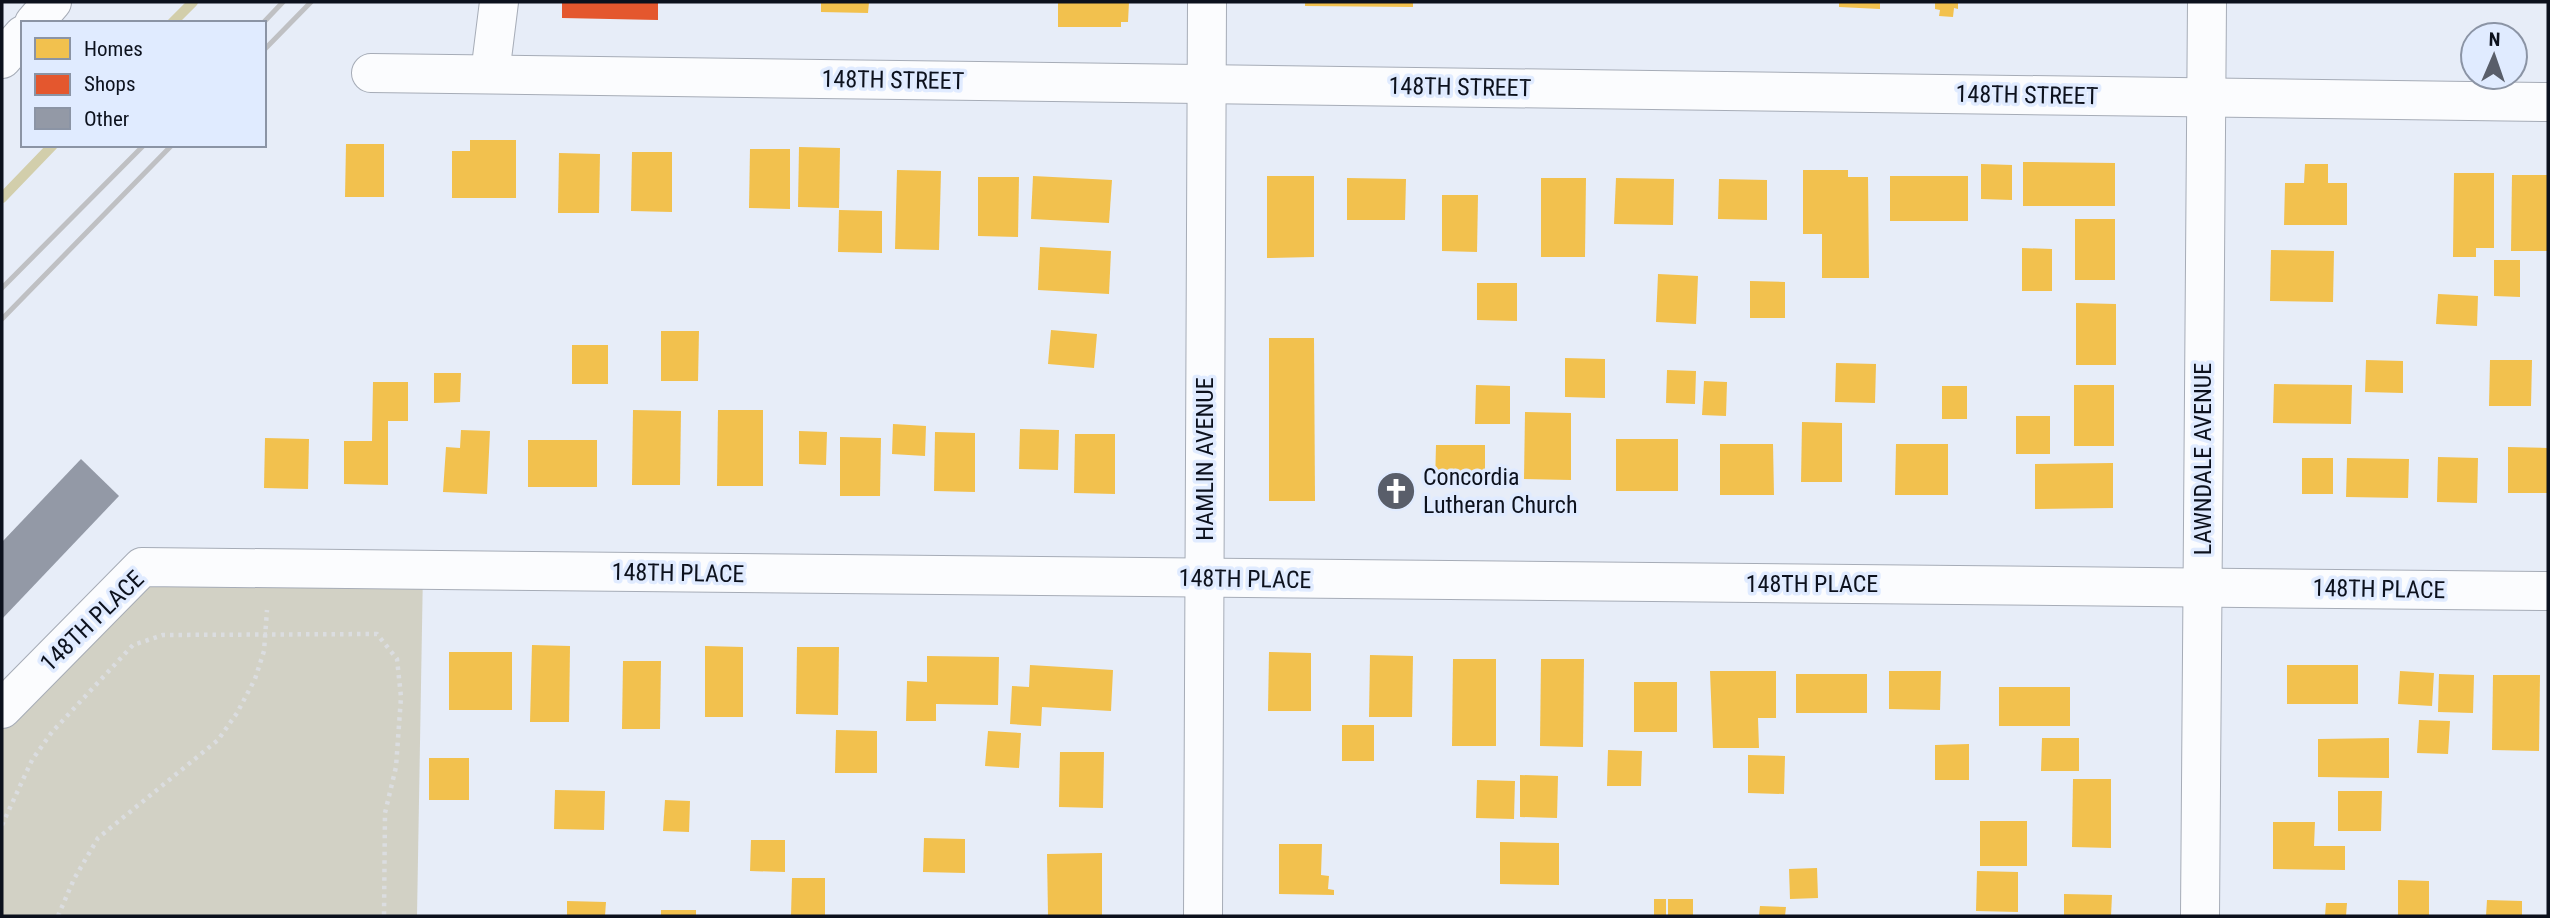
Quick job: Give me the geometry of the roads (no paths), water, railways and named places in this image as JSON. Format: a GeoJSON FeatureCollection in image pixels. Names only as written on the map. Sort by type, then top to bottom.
{"type":"FeatureCollection","features":[{"type":"Feature","properties":{"kind":"street"},"geometry":{"type":"LineString","coordinates":[[36,21],[52,2]]}},
{"type":"Feature","properties":{"kind":"street"},"geometry":{"type":"LineString","coordinates":[[490,74],[499,2]]}},
{"type":"Feature","properties":{"kind":"street","name":"HAMLIN AVENUE"},"geometry":{"type":"LineString","coordinates":[[1203,916],[1208,2]]}},
{"type":"Feature","properties":{"kind":"street","name":"LAWNDALE AVENUE"},"geometry":{"type":"LineString","coordinates":[[2200,916],[2207,2]]}},
{"type":"Feature","properties":{"kind":"street"},"geometry":{"type":"LineString","coordinates":[[2,59],[21,37]]}},
{"type":"Feature","properties":{"kind":"street","name":"148TH STREET"},"geometry":{"type":"LineString","coordinates":[[371,73],[2548,102]]}},
{"type":"Feature","properties":{"kind":"street","name":"148TH PLACE"},"geometry":{"type":"LineString","coordinates":[[2,709],[142,567],[2548,591]]}},
{"type":"Feature","properties":{"kind":"waterway"},"geometry":{"type":"LineString","coordinates":[[174,21],[193,2]]}},
{"type":"Feature","properties":{"kind":"waterway"},"geometry":{"type":"LineString","coordinates":[[2,198],[51,147]]}},
{"type":"Feature","properties":{"kind":"railway"},"geometry":{"type":"LineString","coordinates":[[265,21],[283,2]]}},
{"type":"Feature","properties":{"kind":"railway"},"geometry":{"type":"LineString","coordinates":[[266,48],[311,2]]}},
{"type":"Feature","properties":{"kind":"railway"},"geometry":{"type":"LineString","coordinates":[[2,288],[142,147]]}},
{"type":"Feature","properties":{"kind":"railway"},"geometry":{"type":"LineString","coordinates":[[2,319],[170,147]]}},
{"type":"Feature","properties":{"kind":"place","name":"Concordia Lutheran Church"},"geometry":{"type":"Point","coordinates":[1396,491]}}]}
